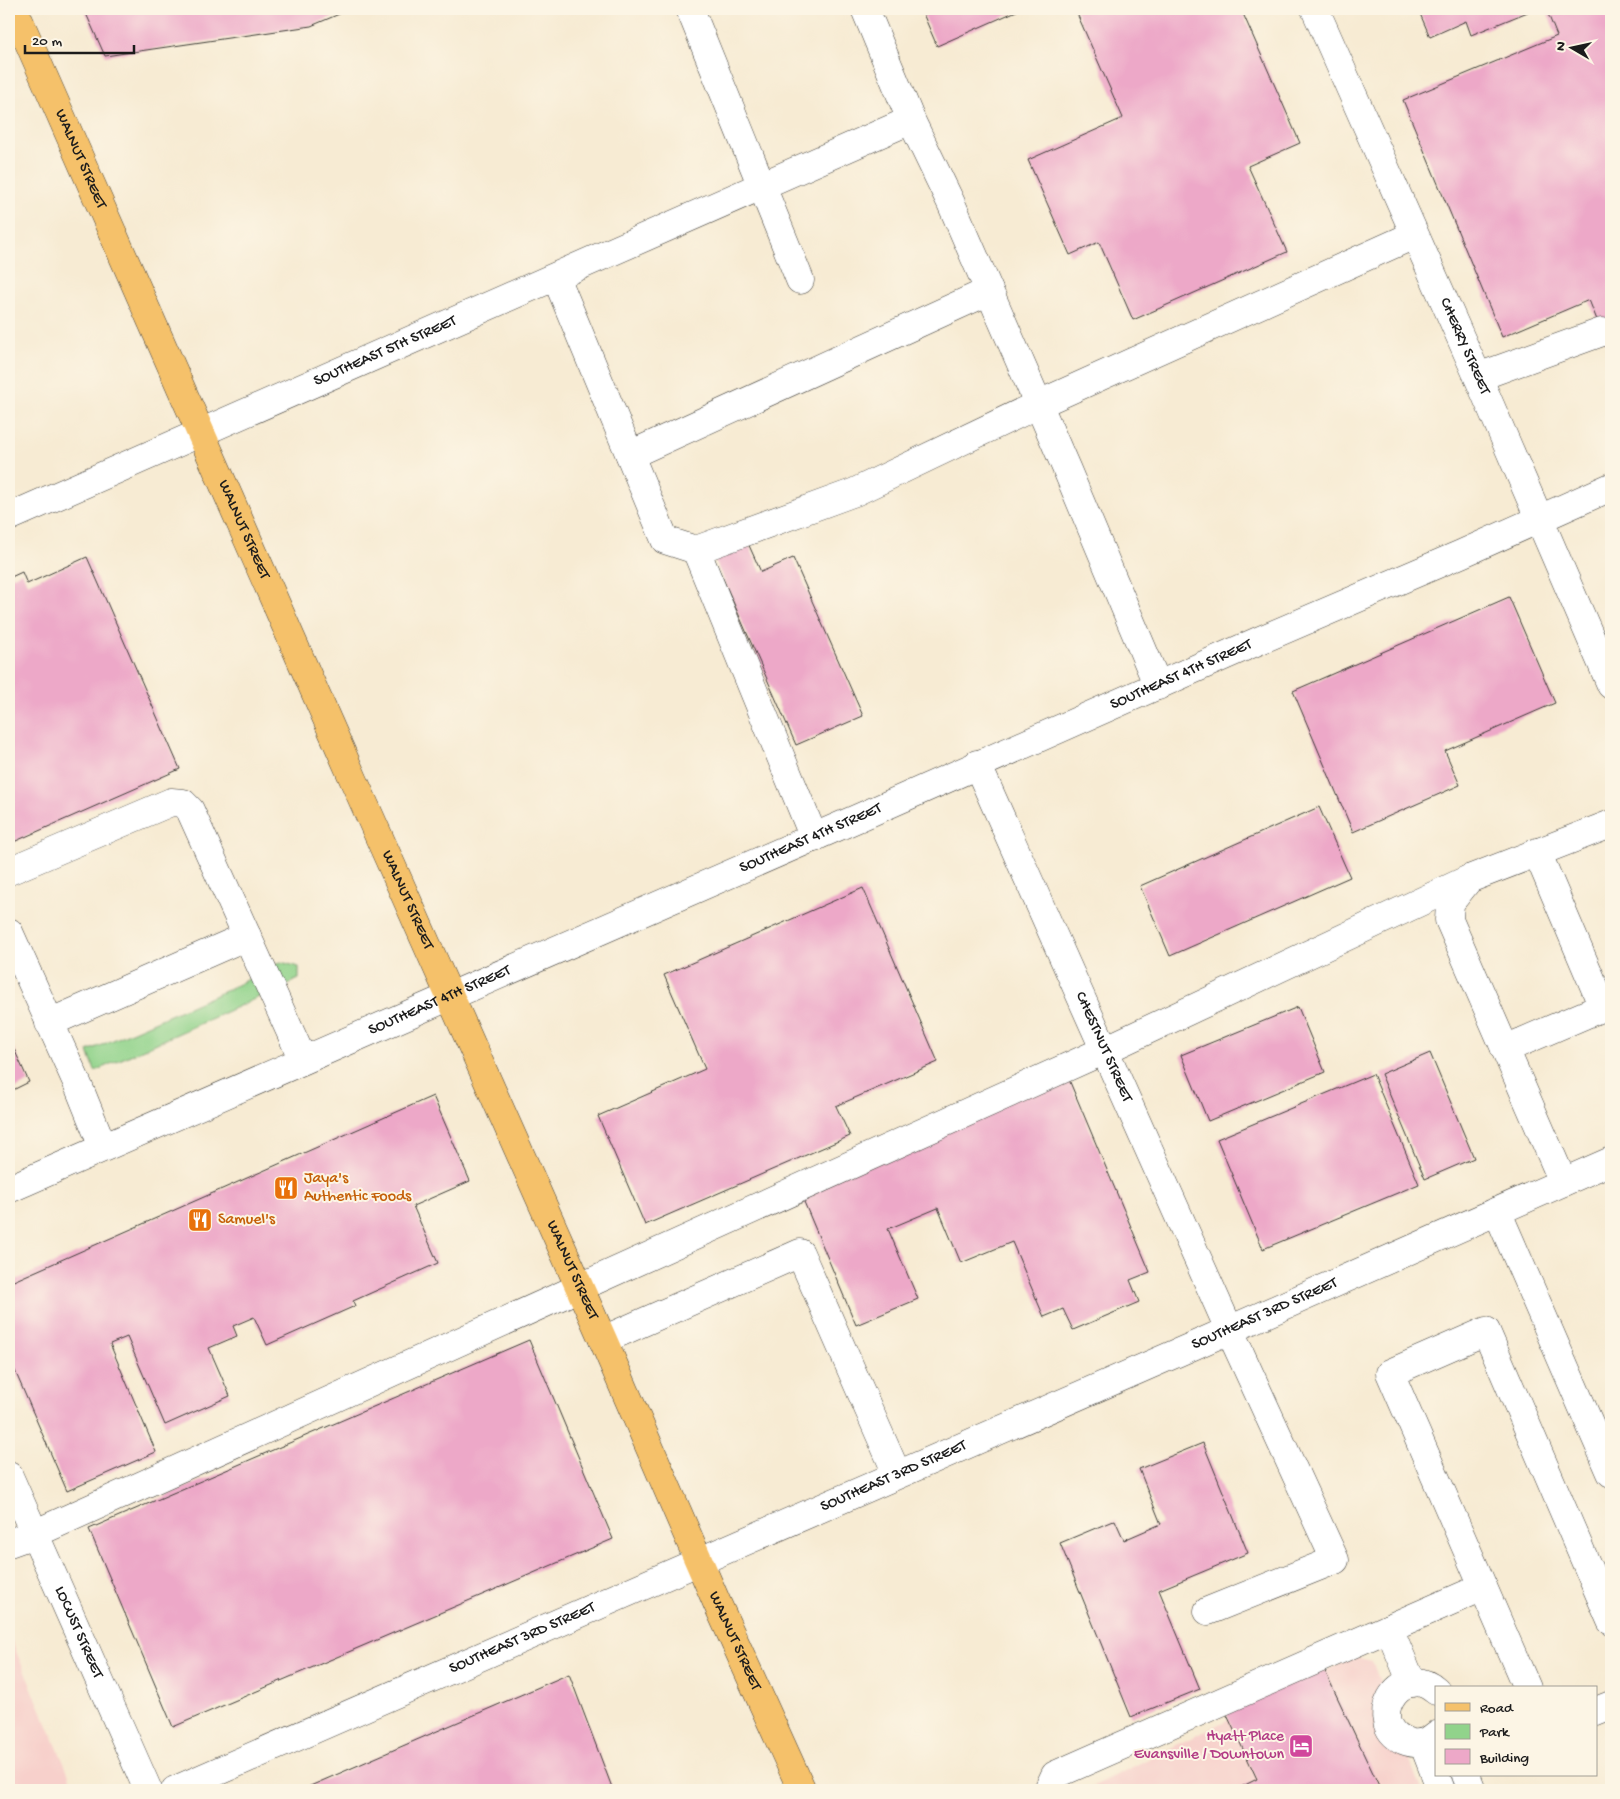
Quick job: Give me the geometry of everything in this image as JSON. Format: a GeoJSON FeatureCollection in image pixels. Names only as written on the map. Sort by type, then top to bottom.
{"type":"FeatureCollection","features":[{"type":"Feature","properties":{"kind":"main road","name":"WALNUT STREET"},"geometry":{"type":"LineString","coordinates":[[14,9],[449,996],[802,1790]]}},
{"type":"Feature","properties":{"kind":"street"},"geometry":{"type":"LineString","coordinates":[[690,9],[800,280]]}},
{"type":"Feature","properties":{"kind":"street"},"geometry":{"type":"LineString","coordinates":[[865,9],[911,120],[951,203],[1039,404],[1158,686]]}},
{"type":"Feature","properties":{"kind":"street","name":"CHERRY STREET"},"geometry":{"type":"LineString","coordinates":[[1315,9],[1478,377],[1611,685]]}},
{"type":"Feature","properties":{"kind":"street","name":"SOUTHEAST 5TH STREET"},"geometry":{"type":"LineString","coordinates":[[9,517],[911,120]]}},
{"type":"Feature","properties":{"kind":"street"},"geometry":{"type":"LineString","coordinates":[[556,277],[665,540],[696,550],[856,492],[1039,404],[1414,235]]}},
{"type":"Feature","properties":{"kind":"street"},"geometry":{"type":"LineString","coordinates":[[630,455],[989,291]]}},
{"type":"Feature","properties":{"kind":"street"},"geometry":{"type":"LineString","coordinates":[[1478,377],[1602,332]]}},
{"type":"Feature","properties":{"kind":"street","name":"SOUTHEAST 4TH STREET"},"geometry":{"type":"LineString","coordinates":[[9,1189],[814,838],[977,764],[1611,487]]}},
{"type":"Feature","properties":{"kind":"street"},"geometry":{"type":"LineString","coordinates":[[696,550],[814,838]]}},
{"type":"Feature","properties":{"kind":"street","name":"CHESTNUT STREET"},"geometry":{"type":"LineString","coordinates":[[977,764],[1229,1329],[1335,1560],[1208,1611]]}},
{"type":"Feature","properties":{"kind":"street"},"geometry":{"type":"LineString","coordinates":[[9,870],[171,802],[183,802],[190,810],[303,1060]]}},
{"type":"Feature","properties":{"kind":"street"},"geometry":{"type":"LineString","coordinates":[[21,1539],[579,1289],[1105,1050],[1469,879],[1611,824]]}},
{"type":"Feature","properties":{"kind":"street"},"geometry":{"type":"LineString","coordinates":[[1505,1048],[1603,1007],[1537,852]]}},
{"type":"Feature","properties":{"kind":"street"},"geometry":{"type":"LineString","coordinates":[[1469,879],[1450,903],[1449,920],[1563,1182]]}},
{"type":"Feature","properties":{"kind":"street"},"geometry":{"type":"LineString","coordinates":[[9,932],[103,1147]]}},
{"type":"Feature","properties":{"kind":"street"},"geometry":{"type":"LineString","coordinates":[[49,1023],[246,936]]}},
{"type":"Feature","properties":{"kind":"street","name":"SOUTHEAST 3RD STREET"},"geometry":{"type":"LineString","coordinates":[[175,1790],[1611,1161]]}},
{"type":"Feature","properties":{"kind":"street"},"geometry":{"type":"LineString","coordinates":[[1497,1211],[1611,1473]]}},
{"type":"Feature","properties":{"kind":"street"},"geometry":{"type":"LineString","coordinates":[[603,1340],[800,1253],[897,1474]]}},
{"type":"Feature","properties":{"kind":"street"},"geometry":{"type":"LineString","coordinates":[[1526,1686],[1390,1373],[1486,1331],[1611,1620]]}},
{"type":"Feature","properties":{"kind":"street","name":"LOCUST STREET"},"geometry":{"type":"LineString","coordinates":[[9,1476],[21,1539],[148,1790]]}},
{"type":"Feature","properties":{"kind":"street"},"geometry":{"type":"LineString","coordinates":[[1048,1790],[1055,1775],[1483,1588]]}},
{"type":"Feature","properties":{"kind":"street"},"geometry":{"type":"LineString","coordinates":[[1389,1628],[1424,1687]]}},
{"type":"Feature","properties":{"kind":"street"},"geometry":{"type":"LineString","coordinates":[[1424,1687],[1403,1686],[1394,1692],[1389,1699],[1386,1709],[1386,1719],[1389,1728],[1395,1736],[1413,1744],[1430,1739],[1435,1762]]}},
{"type":"Feature","properties":{"kind":"street"},"geometry":{"type":"LineString","coordinates":[[1598,1710],[1611,1705]]}},
{"type":"Feature","properties":{"kind":"street"},"geometry":{"type":"LineString","coordinates":[[1438,1776],[1441,1790]]}},
{"type":"Feature","properties":{"kind":"street"},"geometry":{"type":"LineString","coordinates":[[1466,1776],[1472,1790]]}},
{"type":"Feature","properties":{"kind":"shaded area"},"geometry":{"type":"Polygon","coordinates":[[[9,1635],[73,1784],[59,1790],[9,1790],[9,1635]]]}},
{"type":"Feature","properties":{"kind":"shaded area"},"geometry":{"type":"Polygon","coordinates":[[[1354,1657],[1372,1661],[1421,1790],[1086,1790],[1354,1657]]]}},
{"type":"Feature","properties":{"kind":"green space"},"geometry":{"type":"Polygon","coordinates":[[[281,962],[299,967],[299,979],[95,1071],[88,1051],[227,990],[281,962]]]}},
{"type":"Feature","properties":{"kind":"building"},"geometry":{"type":"Polygon","coordinates":[[[84,9],[351,9],[311,26],[105,56],[84,9]]]}},
{"type":"Feature","properties":{"kind":"building"},"geometry":{"type":"Polygon","coordinates":[[[921,9],[1021,9],[937,46],[921,9]]]}},
{"type":"Feature","properties":{"kind":"building"},"geometry":{"type":"Polygon","coordinates":[[[1075,9],[1241,9],[1300,143],[1248,166],[1287,252],[1133,320],[1099,242],[1070,255],[1028,160],[1123,118],[1075,9]]]}},
{"type":"Feature","properties":{"kind":"building"},"geometry":{"type":"Polygon","coordinates":[[[1418,9],[1535,9],[1471,35],[1466,21],[1430,37],[1418,9]]]}},
{"type":"Feature","properties":{"kind":"building"},"geometry":{"type":"Polygon","coordinates":[[[1546,9],[1611,9],[1611,355],[1589,300],[1502,337],[1403,100],[1557,36],[1546,9]]]}},
{"type":"Feature","properties":{"kind":"building"},"geometry":{"type":"Polygon","coordinates":[[[747,541],[761,572],[793,558],[863,716],[796,745],[713,556],[747,541]]]}},
{"type":"Feature","properties":{"kind":"building"},"geometry":{"type":"Polygon","coordinates":[[[87,557],[180,769],[9,844],[9,578],[22,572],[27,584],[87,557]]]}},
{"type":"Feature","properties":{"kind":"building"},"geometry":{"type":"Polygon","coordinates":[[[1509,597],[1555,703],[1445,751],[1460,785],[1353,832],[1293,691],[1509,597]]]}},
{"type":"Feature","properties":{"kind":"building"},"geometry":{"type":"Polygon","coordinates":[[[1319,807],[1350,877],[1170,956],[1140,886],[1319,807]]]}},
{"type":"Feature","properties":{"kind":"building"},"geometry":{"type":"Polygon","coordinates":[[[863,888],[938,1062],[836,1106],[850,1136],[645,1225],[598,1116],[705,1069],[664,975],[863,888]]]}},
{"type":"Feature","properties":{"kind":"building"},"geometry":{"type":"Polygon","coordinates":[[[1298,1007],[1325,1072],[1208,1121],[1181,1055],[1298,1007]]]}},
{"type":"Feature","properties":{"kind":"building"},"geometry":{"type":"Polygon","coordinates":[[[9,1038],[29,1082],[9,1092],[9,1038]]]}},
{"type":"Feature","properties":{"kind":"building"},"geometry":{"type":"Polygon","coordinates":[[[1430,1053],[1474,1158],[1425,1179],[1381,1074],[1430,1053]]]}},
{"type":"Feature","properties":{"kind":"building"},"geometry":{"type":"Polygon","coordinates":[[[1373,1074],[1419,1184],[1263,1249],[1217,1139],[1373,1074]]]}},
{"type":"Feature","properties":{"kind":"building"},"geometry":{"type":"Polygon","coordinates":[[[1067,1075],[1150,1272],[1130,1280],[1139,1302],[1073,1330],[1063,1309],[1044,1317],[1012,1242],[961,1263],[938,1208],[888,1229],[918,1299],[856,1325],[799,1190],[1067,1075]]]}},
{"type":"Feature","properties":{"kind":"building"},"geometry":{"type":"Polygon","coordinates":[[[433,1096],[470,1181],[413,1206],[438,1263],[353,1301],[355,1306],[267,1345],[254,1317],[233,1326],[237,1336],[209,1348],[230,1396],[165,1425],[127,1337],[110,1344],[156,1452],[67,1491],[9,1357],[9,1283],[433,1096]]]}},
{"type":"Feature","properties":{"kind":"building"},"geometry":{"type":"Polygon","coordinates":[[[529,1340],[613,1539],[173,1727],[89,1529],[529,1340]]]}},
{"type":"Feature","properties":{"kind":"building"},"geometry":{"type":"Polygon","coordinates":[[[1203,1443],[1248,1553],[1159,1590],[1200,1689],[1131,1717],[1060,1543],[1115,1520],[1124,1540],[1161,1524],[1139,1469],[1203,1443]]]}},
{"type":"Feature","properties":{"kind":"building","name":"Hyatt Place Evansville / Downtown"},"geometry":{"type":"Polygon","coordinates":[[[1323,1667],[1381,1790],[1235,1790],[1257,1779],[1226,1713],[1323,1667]]]}},
{"type":"Feature","properties":{"kind":"building"},"geometry":{"type":"Polygon","coordinates":[[[569,1674],[613,1790],[301,1790],[569,1674]]]}},
{"type":"Feature","properties":{"kind":"place","name":"Jaya's Authentic Foods"},"geometry":{"type":"Point","coordinates":[286,1188]}},
{"type":"Feature","properties":{"kind":"place","name":"Samuel's"},"geometry":{"type":"Point","coordinates":[200,1220]}},
{"type":"Feature","properties":{"kind":"place","name":"Hyatt Place Evansville / Downtown"},"geometry":{"type":"Point","coordinates":[1301,1746]}}]}
